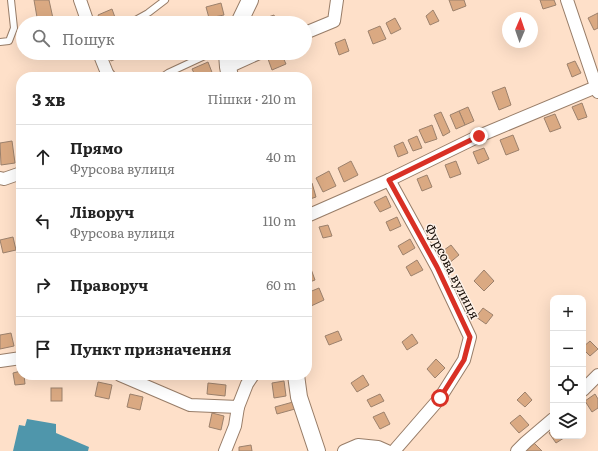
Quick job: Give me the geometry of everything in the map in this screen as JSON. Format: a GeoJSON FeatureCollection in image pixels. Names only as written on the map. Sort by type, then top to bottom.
{"type":"FeatureCollection","features":[{"type":"Feature","properties":{"kind":"street"},"geometry":{"type":"LineString","coordinates":[[80,0],[86,16]]}},
{"type":"Feature","properties":{"kind":"street"},"geometry":{"type":"LineString","coordinates":[[242,16],[250,0]]}},
{"type":"Feature","properties":{"kind":"street"},"geometry":{"type":"LineString","coordinates":[[312,30],[334,20],[337,0]]}},
{"type":"Feature","properties":{"kind":"street"},"geometry":{"type":"LineString","coordinates":[[312,214],[389,180],[479,136],[597,89],[570,1]]}},
{"type":"Feature","properties":{"kind":"street"},"geometry":{"type":"LineString","coordinates":[[102,60],[107,72]]}},
{"type":"Feature","properties":{"kind":"street"},"geometry":{"type":"LineString","coordinates":[[228,66],[242,60]]}},
{"type":"Feature","properties":{"kind":"street"},"geometry":{"type":"LineString","coordinates":[[0,178],[4,179],[16,175]]}},
{"type":"Feature","properties":{"kind":"street","name":"Фурсова вулиця"},"geometry":{"type":"LineString","coordinates":[[389,180],[437,267],[470,337],[464,360],[440,398],[394,451]]}},
{"type":"Feature","properties":{"kind":"street"},"geometry":{"type":"LineString","coordinates":[[0,361],[16,359]]}},
{"type":"Feature","properties":{"kind":"street"},"geometry":{"type":"LineString","coordinates":[[586,387],[598,375]]}},
{"type":"Feature","properties":{"kind":"street"},"geometry":{"type":"LineString","coordinates":[[132,380],[190,405],[238,407]]}},
{"type":"Feature","properties":{"kind":"street"},"geometry":{"type":"LineString","coordinates":[[225,451],[235,426],[238,407],[250,380]]}},
{"type":"Feature","properties":{"kind":"street"},"geometry":{"type":"LineString","coordinates":[[297,380],[299,397],[316,451]]}},
{"type":"Feature","properties":{"kind":"street"},"geometry":{"type":"LineString","coordinates":[[517,451],[550,421]]}},
{"type":"Feature","properties":{"kind":"street"},"geometry":{"type":"LineString","coordinates":[[344,451],[358,445],[383,449]]}},
{"type":"Feature","properties":{"kind":"lane"},"geometry":{"type":"LineString","coordinates":[[0,42],[9,40],[14,28],[11,0]]}},
{"type":"Feature","properties":{"kind":"lane"},"geometry":{"type":"LineString","coordinates":[[144,16],[165,0]]}},
{"type":"Feature","properties":{"kind":"lane"},"geometry":{"type":"LineString","coordinates":[[168,72],[195,60]]}},
{"type":"Feature","properties":{"kind":"water"},"geometry":{"type":"Polygon","coordinates":[[[27,419],[56,424],[56,433],[89,447],[88,451],[13,451],[19,425],[25,426],[27,419]]]}},
{"type":"Feature","properties":{"kind":"building"},"geometry":{"type":"Polygon","coordinates":[[[34,0],[49,0],[52,16],[37,16],[34,0]]]}},
{"type":"Feature","properties":{"kind":"building"},"geometry":{"type":"Polygon","coordinates":[[[449,0],[464,0],[466,6],[453,11],[449,0]]]}},
{"type":"Feature","properties":{"kind":"building"},"geometry":{"type":"Polygon","coordinates":[[[540,0],[554,0],[556,5],[543,9],[540,0]]]}},
{"type":"Feature","properties":{"kind":"building"},"geometry":{"type":"Polygon","coordinates":[[[221,3],[224,15],[208,16],[206,7],[221,3]]]}},
{"type":"Feature","properties":{"kind":"building"},"geometry":{"type":"Polygon","coordinates":[[[112,9],[114,16],[98,16],[112,9]]]}},
{"type":"Feature","properties":{"kind":"building"},"geometry":{"type":"Polygon","coordinates":[[[433,10],[439,21],[430,25],[426,16],[433,10]]]}},
{"type":"Feature","properties":{"kind":"building"},"geometry":{"type":"Polygon","coordinates":[[[598,13],[598,28],[594,30],[588,18],[598,13]]]}},
{"type":"Feature","properties":{"kind":"building"},"geometry":{"type":"Polygon","coordinates":[[[395,18],[401,29],[391,34],[386,23],[395,18]]]}},
{"type":"Feature","properties":{"kind":"building"},"geometry":{"type":"Polygon","coordinates":[[[380,26],[386,39],[373,44],[368,31],[380,26]]]}},
{"type":"Feature","properties":{"kind":"building"},"geometry":{"type":"Polygon","coordinates":[[[345,39],[349,51],[339,55],[335,43],[345,39]]]}},
{"type":"Feature","properties":{"kind":"building"},"geometry":{"type":"Polygon","coordinates":[[[268,60],[284,60],[286,64],[272,70],[268,60]]]}},
{"type":"Feature","properties":{"kind":"building"},"geometry":{"type":"Polygon","coordinates":[[[575,61],[581,73],[572,77],[567,64],[575,61]]]}},
{"type":"Feature","properties":{"kind":"building"},"geometry":{"type":"Polygon","coordinates":[[[208,62],[212,72],[194,72],[192,69],[208,62]]]}},
{"type":"Feature","properties":{"kind":"building"},"geometry":{"type":"Polygon","coordinates":[[[505,87],[511,105],[499,110],[492,92],[505,87]]]}},
{"type":"Feature","properties":{"kind":"building"},"geometry":{"type":"Polygon","coordinates":[[[582,103],[587,117],[578,120],[572,107],[582,103]]]}},
{"type":"Feature","properties":{"kind":"building"},"geometry":{"type":"Polygon","coordinates":[[[468,107],[474,121],[465,125],[459,111],[468,107]]]}},
{"type":"Feature","properties":{"kind":"building"},"geometry":{"type":"Polygon","coordinates":[[[459,111],[465,125],[456,129],[450,115],[459,111]]]}},
{"type":"Feature","properties":{"kind":"building"},"geometry":{"type":"Polygon","coordinates":[[[441,112],[450,132],[443,136],[434,115],[441,112]]]}},
{"type":"Feature","properties":{"kind":"building"},"geometry":{"type":"Polygon","coordinates":[[[555,114],[561,128],[550,132],[544,118],[555,114]]]}},
{"type":"Feature","properties":{"kind":"building"},"geometry":{"type":"Polygon","coordinates":[[[432,125],[437,139],[425,143],[419,130],[432,125]]]}},
{"type":"Feature","properties":{"kind":"building"},"geometry":{"type":"Polygon","coordinates":[[[513,135],[519,150],[506,155],[500,140],[513,135]]]}},
{"type":"Feature","properties":{"kind":"building"},"geometry":{"type":"Polygon","coordinates":[[[417,136],[422,148],[413,151],[408,140],[417,136]]]}},
{"type":"Feature","properties":{"kind":"building"},"geometry":{"type":"Polygon","coordinates":[[[12,141],[15,163],[1,165],[0,143],[12,141]]]}},
{"type":"Feature","properties":{"kind":"building"},"geometry":{"type":"Polygon","coordinates":[[[403,142],[408,153],[398,157],[394,146],[403,142]]]}},
{"type":"Feature","properties":{"kind":"building"},"geometry":{"type":"Polygon","coordinates":[[[484,148],[489,159],[478,164],[473,152],[484,148]]]}},
{"type":"Feature","properties":{"kind":"building"},"geometry":{"type":"Polygon","coordinates":[[[351,161],[358,175],[344,182],[338,168],[351,161]]]}},
{"type":"Feature","properties":{"kind":"building"},"geometry":{"type":"Polygon","coordinates":[[[456,161],[461,174],[450,178],[445,165],[456,161]]]}},
{"type":"Feature","properties":{"kind":"building"},"geometry":{"type":"Polygon","coordinates":[[[329,171],[336,186],[323,192],[316,178],[329,171]]]}},
{"type":"Feature","properties":{"kind":"building"},"geometry":{"type":"Polygon","coordinates":[[[427,175],[432,187],[422,191],[417,179],[427,175]]]}},
{"type":"Feature","properties":{"kind":"building"},"geometry":{"type":"Polygon","coordinates":[[[312,183],[316,197],[312,198],[312,183]]]}},
{"type":"Feature","properties":{"kind":"building"},"geometry":{"type":"Polygon","coordinates":[[[386,196],[391,207],[380,212],[374,202],[386,196]]]}},
{"type":"Feature","properties":{"kind":"building"},"geometry":{"type":"Polygon","coordinates":[[[397,217],[401,226],[390,231],[386,222],[397,217]]]}},
{"type":"Feature","properties":{"kind":"building"},"geometry":{"type":"Polygon","coordinates":[[[328,225],[332,236],[323,238],[319,227],[328,225]]]}},
{"type":"Feature","properties":{"kind":"building"},"geometry":{"type":"Polygon","coordinates":[[[13,237],[16,250],[3,253],[0,240],[13,237]]]}},
{"type":"Feature","properties":{"kind":"building"},"geometry":{"type":"Polygon","coordinates":[[[410,239],[415,248],[403,255],[398,246],[410,239]]]}},
{"type":"Feature","properties":{"kind":"building"},"geometry":{"type":"Polygon","coordinates":[[[451,245],[459,255],[448,264],[440,253],[451,245]]]}},
{"type":"Feature","properties":{"kind":"building"},"geometry":{"type":"Polygon","coordinates":[[[417,260],[423,270],[411,276],[406,267],[417,260]]]}},
{"type":"Feature","properties":{"kind":"building"},"geometry":{"type":"Polygon","coordinates":[[[484,270],[494,281],[484,291],[474,281],[484,270]]]}},
{"type":"Feature","properties":{"kind":"building"},"geometry":{"type":"Polygon","coordinates":[[[312,272],[315,280],[312,281],[312,272]]]}},
{"type":"Feature","properties":{"kind":"building"},"geometry":{"type":"Polygon","coordinates":[[[319,288],[324,300],[312,306],[312,291],[319,288]]]}},
{"type":"Feature","properties":{"kind":"building"},"geometry":{"type":"Polygon","coordinates":[[[483,308],[493,315],[486,324],[476,317],[483,308]]]}},
{"type":"Feature","properties":{"kind":"building"},"geometry":{"type":"Polygon","coordinates":[[[338,331],[342,340],[329,345],[325,336],[338,331]]]}},
{"type":"Feature","properties":{"kind":"building"},"geometry":{"type":"Polygon","coordinates":[[[11,333],[14,346],[0,349],[0,335],[11,333]]]}},
{"type":"Feature","properties":{"kind":"building"},"geometry":{"type":"Polygon","coordinates":[[[412,334],[418,343],[407,350],[402,342],[412,334]]]}},
{"type":"Feature","properties":{"kind":"building"},"geometry":{"type":"Polygon","coordinates":[[[590,341],[598,349],[590,356],[586,352],[586,344],[590,341]]]}},
{"type":"Feature","properties":{"kind":"building"},"geometry":{"type":"Polygon","coordinates":[[[436,359],[445,368],[435,378],[427,369],[436,359]]]}},
{"type":"Feature","properties":{"kind":"building"},"geometry":{"type":"Polygon","coordinates":[[[16,372],[16,380],[25,380],[25,384],[15,385],[13,373],[16,372]]]}},
{"type":"Feature","properties":{"kind":"building"},"geometry":{"type":"Polygon","coordinates":[[[363,375],[369,385],[357,392],[351,383],[363,375]]]}},
{"type":"Feature","properties":{"kind":"building"},"geometry":{"type":"Polygon","coordinates":[[[284,381],[286,396],[274,398],[272,383],[284,381]]]}},
{"type":"Feature","properties":{"kind":"building"},"geometry":{"type":"Polygon","coordinates":[[[98,382],[112,385],[109,399],[95,396],[98,382]]]}},
{"type":"Feature","properties":{"kind":"building"},"geometry":{"type":"Polygon","coordinates":[[[208,383],[226,385],[225,396],[207,394],[208,383]]]}},
{"type":"Feature","properties":{"kind":"building"},"geometry":{"type":"Polygon","coordinates":[[[51,388],[62,388],[62,401],[51,401],[51,388]]]}},
{"type":"Feature","properties":{"kind":"building"},"geometry":{"type":"Polygon","coordinates":[[[525,392],[532,400],[525,407],[517,400],[525,392]]]}},
{"type":"Feature","properties":{"kind":"building"},"geometry":{"type":"Polygon","coordinates":[[[130,394],[143,397],[140,410],[127,407],[130,394]]]}},
{"type":"Feature","properties":{"kind":"building"},"geometry":{"type":"Polygon","coordinates":[[[380,394],[384,401],[371,407],[367,400],[380,394]]]}},
{"type":"Feature","properties":{"kind":"building"},"geometry":{"type":"Polygon","coordinates":[[[595,394],[598,399],[598,408],[592,412],[586,400],[595,394]]]}},
{"type":"Feature","properties":{"kind":"building"},"geometry":{"type":"Polygon","coordinates":[[[293,402],[295,409],[277,414],[275,407],[293,402]]]}},
{"type":"Feature","properties":{"kind":"building"},"geometry":{"type":"Polygon","coordinates":[[[384,412],[390,424],[380,429],[373,417],[384,412]]]}},
{"type":"Feature","properties":{"kind":"building"},"geometry":{"type":"Polygon","coordinates":[[[212,413],[224,416],[221,430],[209,427],[212,413]]]}},
{"type":"Feature","properties":{"kind":"building"},"geometry":{"type":"Polygon","coordinates":[[[520,415],[529,425],[519,433],[510,423],[520,415]]]}},
{"type":"Feature","properties":{"kind":"building"},"geometry":{"type":"Polygon","coordinates":[[[553,439],[562,439],[556,443],[553,439]]]}},
{"type":"Feature","properties":{"kind":"building"},"geometry":{"type":"Polygon","coordinates":[[[534,443],[542,451],[525,451],[534,443]]]}},
{"type":"Feature","properties":{"kind":"building"},"geometry":{"type":"Polygon","coordinates":[[[251,445],[252,451],[239,451],[239,447],[251,445]]]}},
{"type":"Feature","properties":{"kind":"route"},"geometry":{"type":"LineString","coordinates":[[440,398],[464,360],[470,337],[437,267],[389,180],[479,136]]}}]}
